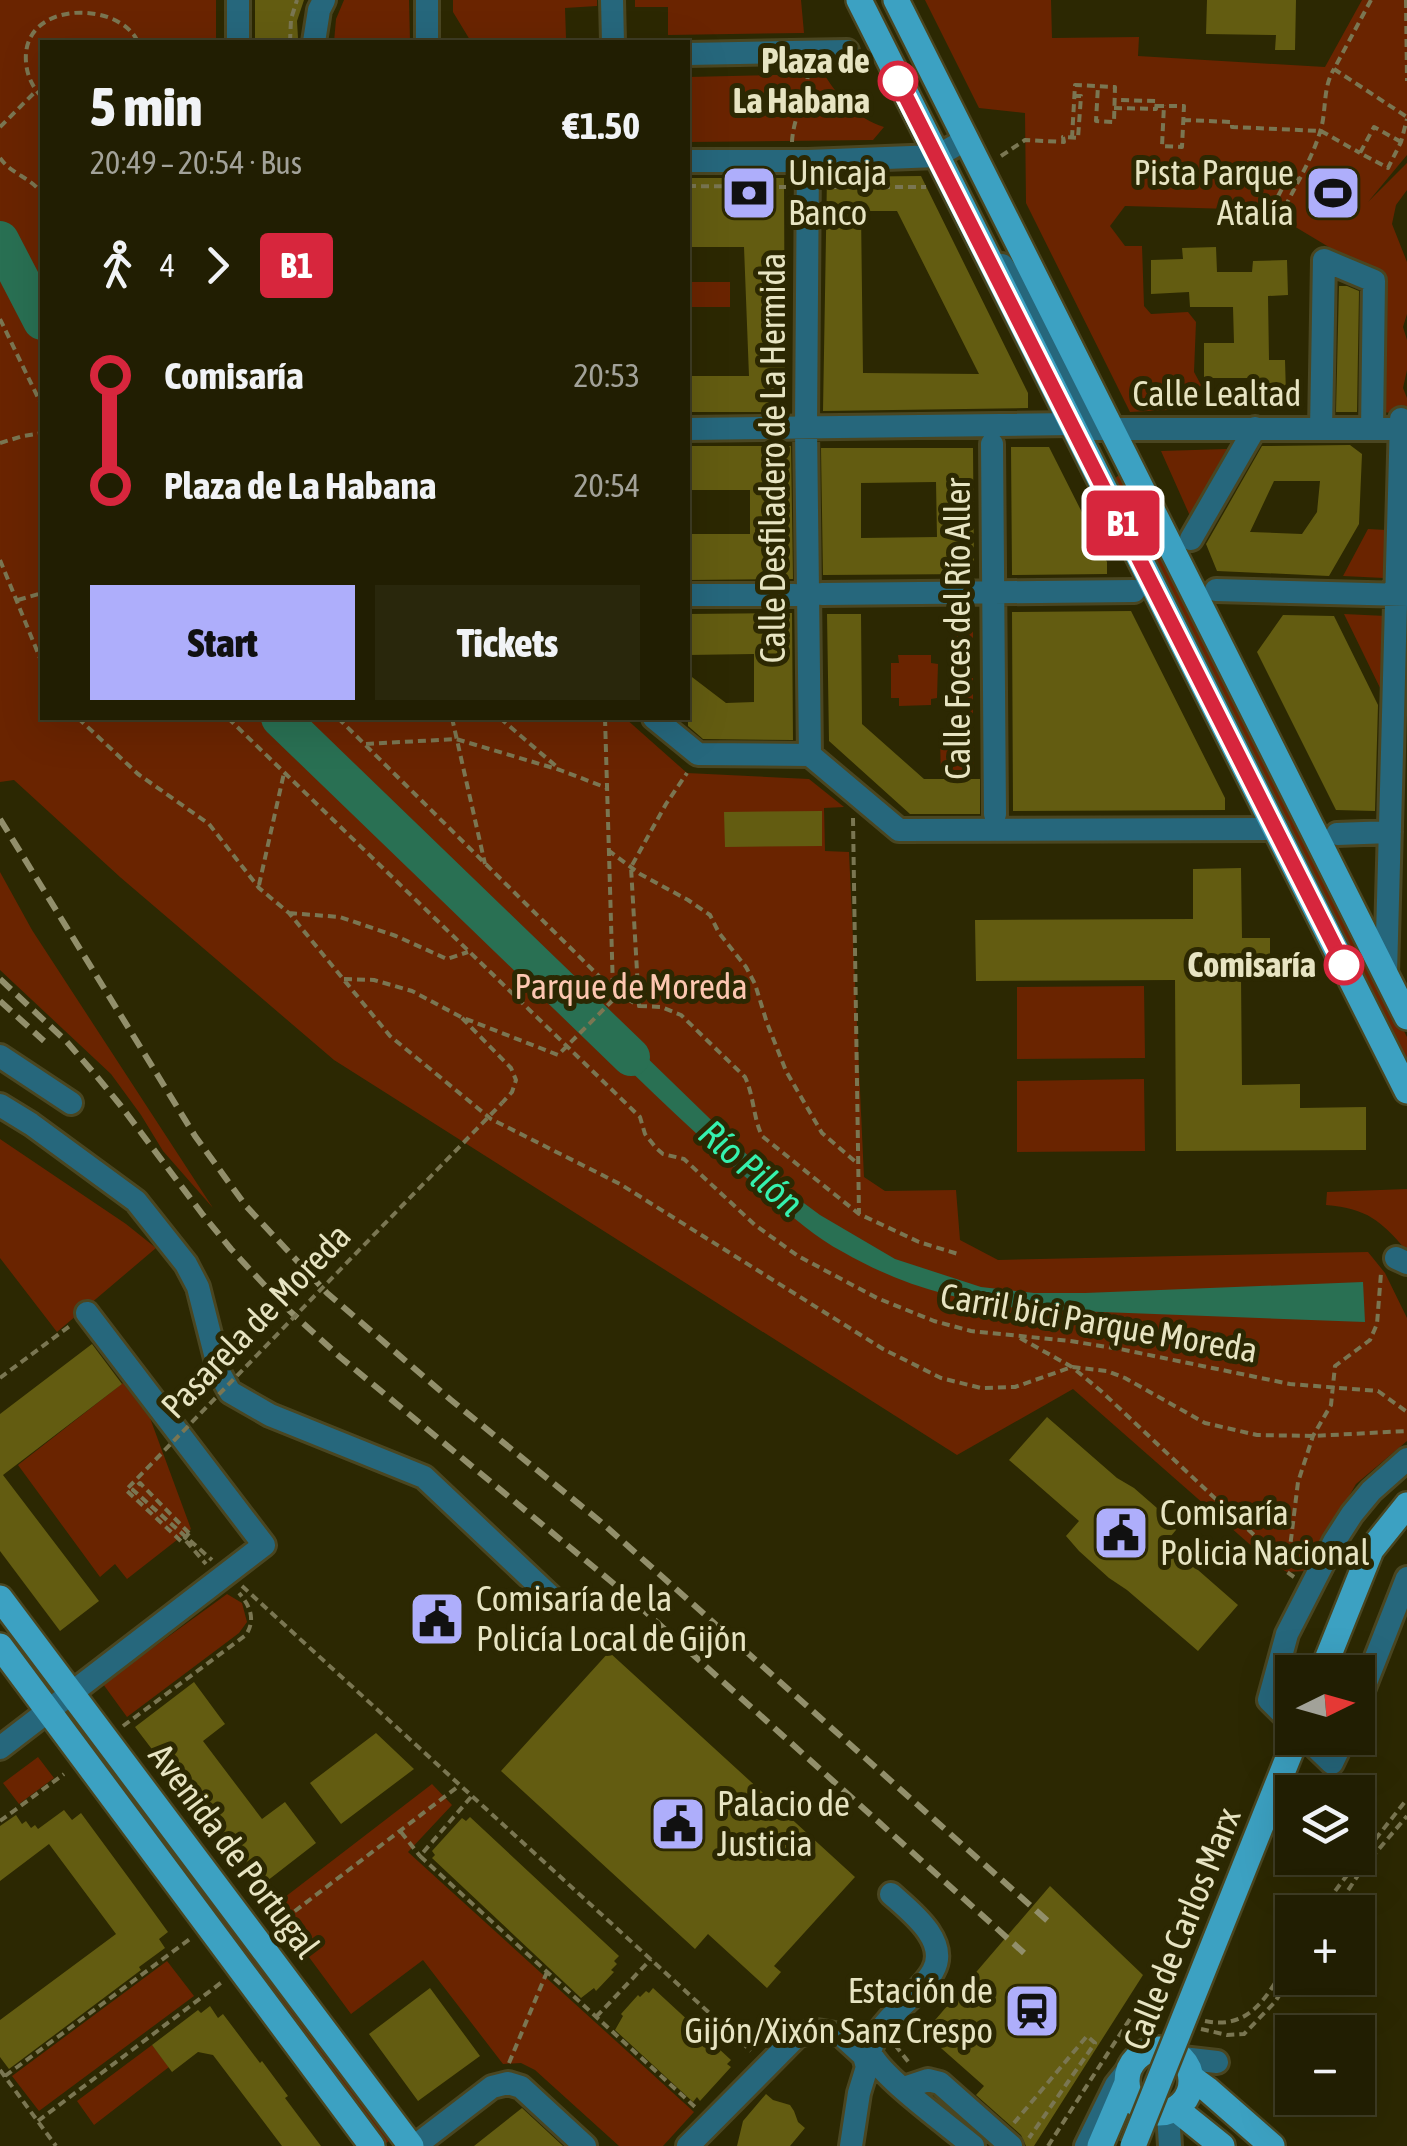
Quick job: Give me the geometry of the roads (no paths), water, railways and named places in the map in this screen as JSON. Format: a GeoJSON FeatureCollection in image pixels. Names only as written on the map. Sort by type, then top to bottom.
{"type":"FeatureCollection","features":[{"type":"Feature","properties":{"kind":"main road"},"geometry":{"type":"LineString","coordinates":[[859,0],[1407,1091]]}},
{"type":"Feature","properties":{"kind":"main road"},"geometry":{"type":"LineString","coordinates":[[896,0],[1407,1017]]}},
{"type":"Feature","properties":{"kind":"main road"},"geometry":{"type":"LineString","coordinates":[[1329,1655],[1371,1550],[1407,1505]]}},
{"type":"Feature","properties":{"kind":"main road","name":"Avenida de Portugal"},"geometry":{"type":"LineString","coordinates":[[0,1598],[413,2146]]}},
{"type":"Feature","properties":{"kind":"main road","name":"Avenida de Portugal"},"geometry":{"type":"LineString","coordinates":[[0,1646],[372,2146]]}},
{"type":"Feature","properties":{"kind":"main road","name":"Calle de Carlos Marx"},"geometry":{"type":"LineString","coordinates":[[1133,2146],[1289,1755]]}},
{"type":"Feature","properties":{"kind":"main road"},"geometry":{"type":"LineString","coordinates":[[1100,2146],[1134,2059],[1156,2048],[1169,2049],[1206,2088],[1272,2146]]}},
{"type":"Feature","properties":{"kind":"main road"},"geometry":{"type":"LineString","coordinates":[[1127,2077],[1130,2095],[1138,2105],[1148,2112],[1172,2110],[1190,2092],[1187,2068]]}},
{"type":"Feature","properties":{"kind":"main road"},"geometry":{"type":"LineString","coordinates":[[1172,2110],[1222,2146]]}},
{"type":"Feature","properties":{"kind":"street"},"geometry":{"type":"LineString","coordinates":[[238,0],[238,40]]}},
{"type":"Feature","properties":{"kind":"street"},"geometry":{"type":"LineString","coordinates":[[314,40],[324,0]]}},
{"type":"Feature","properties":{"kind":"street"},"geometry":{"type":"LineString","coordinates":[[426,0],[427,40]]}},
{"type":"Feature","properties":{"kind":"street"},"geometry":{"type":"LineString","coordinates":[[612,0],[613,40]]}},
{"type":"Feature","properties":{"kind":"street"},"geometry":{"type":"LineString","coordinates":[[690,54],[847,52]]}},
{"type":"Feature","properties":{"kind":"street"},"geometry":{"type":"LineString","coordinates":[[690,162],[937,156],[967,139]]}},
{"type":"Feature","properties":{"kind":"street","name":"Calle Desfiladero de La Hermida"},"geometry":{"type":"LineString","coordinates":[[800,161],[810,755]]}},
{"type":"Feature","properties":{"kind":"street"},"geometry":{"type":"LineString","coordinates":[[968,217],[1027,301],[1093,429],[1112,429]]}},
{"type":"Feature","properties":{"kind":"street","name":"Calle Lealtad"},"geometry":{"type":"LineString","coordinates":[[1321,428],[1324,260],[1374,281],[1372,429]]}},
{"type":"Feature","properties":{"kind":"street"},"geometry":{"type":"LineString","coordinates":[[690,428],[1072,424]]}},
{"type":"Feature","properties":{"kind":"street"},"geometry":{"type":"LineString","coordinates":[[1386,974],[1402,595],[1402,426]]}},
{"type":"Feature","properties":{"kind":"street","name":"Calle Lealtad"},"geometry":{"type":"LineString","coordinates":[[1112,429],[1402,426]]}},
{"type":"Feature","properties":{"kind":"street"},"geometry":{"type":"LineString","coordinates":[[1192,539],[1255,428]]}},
{"type":"Feature","properties":{"kind":"street","name":"Calle Foces del Río Aller"},"geometry":{"type":"LineString","coordinates":[[992,444],[994,814]]}},
{"type":"Feature","properties":{"kind":"street"},"geometry":{"type":"LineString","coordinates":[[1216,590],[1402,595]]}},
{"type":"Feature","properties":{"kind":"street"},"geometry":{"type":"LineString","coordinates":[[822,594],[1134,591]]}},
{"type":"Feature","properties":{"kind":"street"},"geometry":{"type":"LineString","coordinates":[[690,595],[795,595]]}},
{"type":"Feature","properties":{"kind":"street"},"geometry":{"type":"LineString","coordinates":[[656,720],[698,754],[810,755],[898,830],[1277,829]]}},
{"type":"Feature","properties":{"kind":"street"},"geometry":{"type":"LineString","coordinates":[[1337,834],[1390,832]]}},
{"type":"Feature","properties":{"kind":"street"},"geometry":{"type":"LineString","coordinates":[[0,1056],[70,1103]]}},
{"type":"Feature","properties":{"kind":"street"},"geometry":{"type":"LineString","coordinates":[[0,1105],[121,1190],[149,1215],[186,1264],[198,1287],[220,1374],[230,1392],[270,1415],[424,1477],[551,1596]]}},
{"type":"Feature","properties":{"kind":"street"},"geometry":{"type":"LineString","coordinates":[[0,1748],[264,1546],[87,1313]]}},
{"type":"Feature","properties":{"kind":"street"},"geometry":{"type":"LineString","coordinates":[[1281,1655],[1286,1634],[1352,1514],[1407,1459]]}},
{"type":"Feature","properties":{"kind":"street"},"geometry":{"type":"LineString","coordinates":[[1375,1660],[1407,1578]]}},
{"type":"Feature","properties":{"kind":"street"},"geometry":{"type":"LineString","coordinates":[[1275,1677],[1269,1700],[1275,1706]]}},
{"type":"Feature","properties":{"kind":"street"},"geometry":{"type":"LineString","coordinates":[[851,2146],[865,2052],[933,1973],[938,1960],[935,1942],[891,1894]]}},
{"type":"Feature","properties":{"kind":"street"},"geometry":{"type":"LineString","coordinates":[[688,2146],[798,2036],[817,2032],[841,2035],[865,2052],[973,2146]]}},
{"type":"Feature","properties":{"kind":"street"},"geometry":{"type":"LineString","coordinates":[[1187,2068],[1218,2062]]}},
{"type":"Feature","properties":{"kind":"street"},"geometry":{"type":"LineString","coordinates":[[1086,2146],[1116,2084],[1127,2077]]}},
{"type":"Feature","properties":{"kind":"street"},"geometry":{"type":"LineString","coordinates":[[859,2093],[877,2078],[898,2083],[940,2083],[1010,2146]]}},
{"type":"Feature","properties":{"kind":"street"},"geometry":{"type":"LineString","coordinates":[[413,2146],[492,2088],[508,2084],[521,2087],[585,2146]]}},
{"type":"Feature","properties":{"kind":"street"},"geometry":{"type":"LineString","coordinates":[[1170,2146],[1172,2110]]}},
{"type":"Feature","properties":{"kind":"water"},"geometry":{"type":"Polygon","coordinates":[[[604,1016],[774,1181],[820,1215],[895,1259],[981,1287],[1034,1293],[1363,1282],[1365,1322],[1024,1309],[953,1296],[886,1274],[814,1234],[700,1137],[589,1031],[604,1016]]]}},
{"type":"Feature","properties":{"kind":"waterway","name":"Río Pilón"},"geometry":{"type":"LineString","coordinates":[[0,240],[40,317]]}},
{"type":"Feature","properties":{"kind":"waterway","name":"Río Pilón"},"geometry":{"type":"LineString","coordinates":[[282,720],[631,1057]]}},
{"type":"Feature","properties":{"kind":"railway"},"geometry":{"type":"LineString","coordinates":[[0,819],[195,1136],[246,1206],[327,1293],[601,1522],[1050,1923]]}},
{"type":"Feature","properties":{"kind":"railway"},"geometry":{"type":"LineString","coordinates":[[0,979],[94,1073],[203,1215],[281,1303],[340,1357],[619,1588],[1024,1953]]}},
{"type":"Feature","properties":{"kind":"railway"},"geometry":{"type":"LineString","coordinates":[[0,1001],[44,1041]]}},
{"type":"Feature","properties":{"kind":"place","name":"Plaza de La Habana"},"geometry":{"type":"Point","coordinates":[898,81]}},
{"type":"Feature","properties":{"kind":"place","name":"Unicaja Banco"},"geometry":{"type":"Point","coordinates":[749,193]}},
{"type":"Feature","properties":{"kind":"place","name":"Pista Parque Atalía"},"geometry":{"type":"Point","coordinates":[1333,193]}},
{"type":"Feature","properties":{"kind":"place","name":"Comisaría"},"geometry":{"type":"Point","coordinates":[1344,965]}},
{"type":"Feature","properties":{"kind":"place","name":"Comisaría Policia Nacional"},"geometry":{"type":"Point","coordinates":[1121,1533]}},
{"type":"Feature","properties":{"kind":"place","name":"Comisaría de la Policía Local de Gijón"},"geometry":{"type":"Point","coordinates":[437,1619]}},
{"type":"Feature","properties":{"kind":"place","name":"Palacio de Justicia"},"geometry":{"type":"Point","coordinates":[678,1824]}},
{"type":"Feature","properties":{"kind":"place","name":"Estación de Gijón/Xixón Sanz Crespo"},"geometry":{"type":"Point","coordinates":[1032,2011]}},
{"type":"Feature","properties":{"kind":"park label","name":"Parque de Moreda"},"geometry":{"type":"Point","coordinates":[631,987]}}]}
